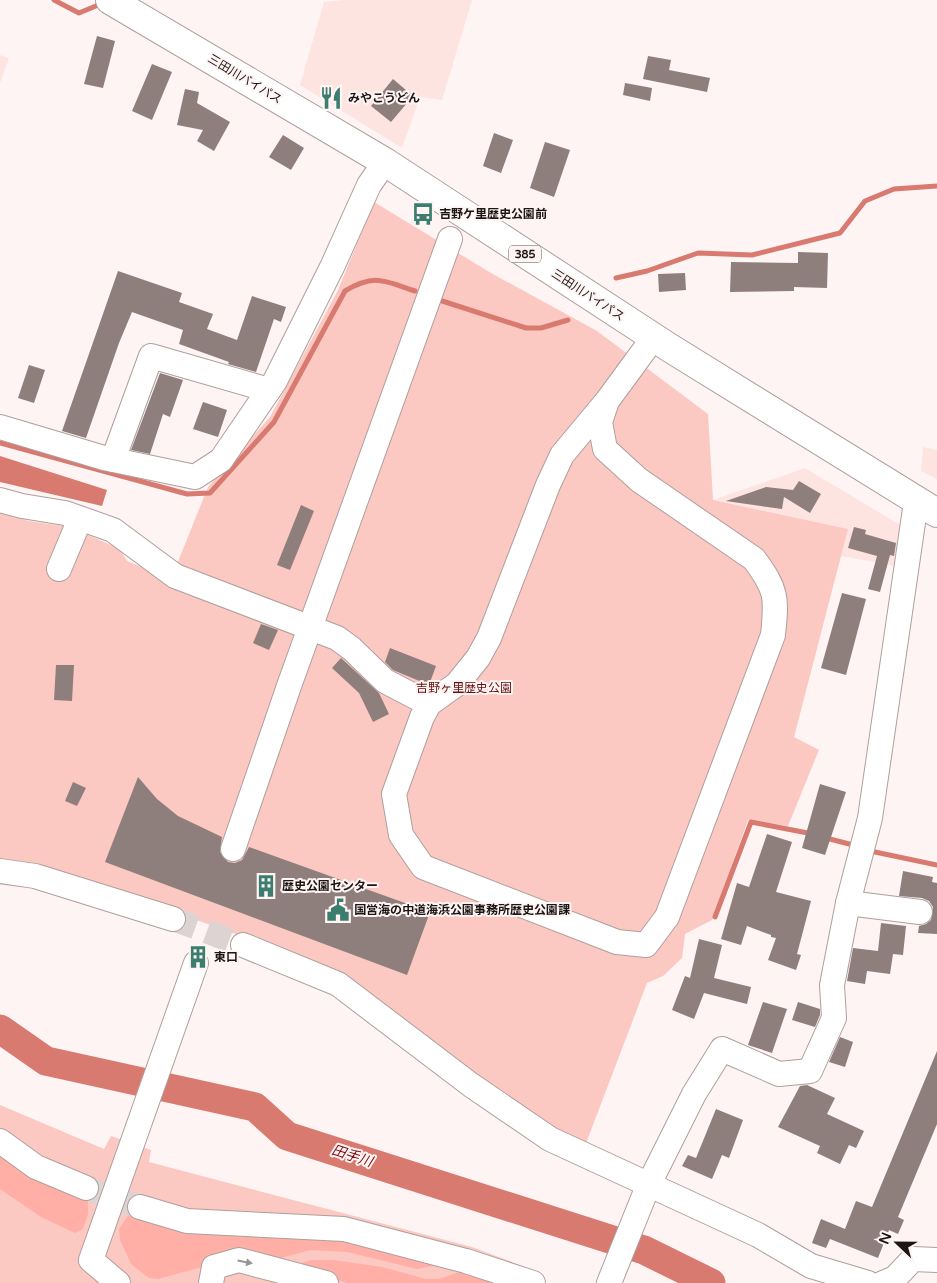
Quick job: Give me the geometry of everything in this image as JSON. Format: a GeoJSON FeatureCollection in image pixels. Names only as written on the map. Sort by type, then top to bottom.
{"type":"FeatureCollection","features":[{"type":"Feature","properties":{"kind":"highway","name":"三田川バイパス"},"geometry":{"type":"LineString","coordinates":[[110,0],[385,162],[654,337],[926,507]]}},
{"type":"Feature","properties":{"kind":"street"},"geometry":{"type":"LineString","coordinates":[[0,427],[113,460],[195,477],[221,460],[269,390],[333,265],[369,184],[385,162]]}},
{"type":"Feature","properties":{"kind":"street"},"geometry":{"type":"LineString","coordinates":[[233,849],[450,239]]}},
{"type":"Feature","properties":{"kind":"street"},"geometry":{"type":"LineString","coordinates":[[607,401],[600,422],[605,449],[639,480],[754,559],[768,578],[776,601],[773,634],[767,652],[667,917],[646,944],[617,942],[423,867],[401,835],[394,794],[429,704],[457,684],[478,658],[496,624],[548,484],[562,455],[607,401],[654,337]]}},
{"type":"Feature","properties":{"kind":"street"},"geometry":{"type":"LineString","coordinates":[[113,460],[150,356],[269,390]]}},
{"type":"Feature","properties":{"kind":"street"},"geometry":{"type":"LineString","coordinates":[[0,500],[22,506],[66,513],[113,530],[175,576],[337,638],[352,649],[385,681],[429,704]]}},
{"type":"Feature","properties":{"kind":"street"},"geometry":{"type":"LineString","coordinates":[[611,1279],[648,1186],[694,1094],[722,1049],[779,1074],[810,1071],[834,1018],[832,985],[848,903],[870,818],[926,507]]}},
{"type":"Feature","properties":{"kind":"street"},"geometry":{"type":"LineString","coordinates":[[59,569],[80,519]]}},
{"type":"Feature","properties":{"kind":"street"},"geometry":{"type":"LineString","coordinates":[[0,871],[35,876],[172,919]]}},
{"type":"Feature","properties":{"kind":"street"},"geometry":{"type":"LineString","coordinates":[[848,903],[920,912]]}},
{"type":"Feature","properties":{"kind":"street"},"geometry":{"type":"LineString","coordinates":[[243,945],[338,984],[472,1085],[550,1138],[648,1186],[758,1235],[812,1266],[868,1283]]}},
{"type":"Feature","properties":{"kind":"street"},"geometry":{"type":"LineString","coordinates":[[118,1283],[91,1260],[196,963]]}},
{"type":"Feature","properties":{"kind":"street"},"geometry":{"type":"LineString","coordinates":[[0,1141],[36,1167],[86,1188]]}},
{"type":"Feature","properties":{"kind":"street"},"geometry":{"type":"LineString","coordinates":[[140,1207],[187,1221],[344,1229],[466,1261],[532,1283]]}},
{"type":"Feature","properties":{"kind":"street"},"geometry":{"type":"LineString","coordinates":[[883,1283],[895,1278],[913,1259],[937,1260]]}},
{"type":"Feature","properties":{"kind":"street"},"geometry":{"type":"LineString","coordinates":[[211,1283],[214,1267],[239,1260],[309,1281]]}},
{"type":"Feature","properties":{"kind":"shaded area"},"geometry":{"type":"Polygon","coordinates":[[[344,0],[472,0],[442,100],[420,97],[402,148],[300,85],[324,2],[344,0]]]}},
{"type":"Feature","properties":{"kind":"shaded area"},"geometry":{"type":"Polygon","coordinates":[[[0,55],[9,58],[0,83],[0,55]]]}},
{"type":"Feature","properties":{"kind":"shaded area"},"geometry":{"type":"Polygon","coordinates":[[[923,447],[937,450],[937,479],[921,471],[923,447]]]}},
{"type":"Feature","properties":{"kind":"shaded area"},"geometry":{"type":"Polygon","coordinates":[[[0,456],[107,490],[102,506],[0,482],[0,456]]]}},
{"type":"Feature","properties":{"kind":"shaded area"},"geometry":{"type":"Polygon","coordinates":[[[805,468],[907,529],[902,567],[841,556],[847,529],[713,500],[805,468]]]}},
{"type":"Feature","properties":{"kind":"shaded area"},"geometry":{"type":"Polygon","coordinates":[[[0,1149],[88,1196],[88,1214],[83,1229],[75,1233],[41,1217],[0,1189],[0,1149]]]}},
{"type":"Feature","properties":{"kind":"shaded area"},"geometry":{"type":"Polygon","coordinates":[[[131,1211],[326,1235],[438,1265],[417,1269],[347,1252],[310,1250],[274,1260],[206,1266],[158,1279],[149,1278],[131,1264],[120,1240],[119,1229],[131,1211]]]}},
{"type":"Feature","properties":{"kind":"shaded area"},"geometry":{"type":"Polygon","coordinates":[[[311,1260],[333,1260],[382,1267],[426,1279],[439,1279],[471,1268],[506,1283],[347,1283],[294,1266],[311,1260]]]}},
{"type":"Feature","properties":{"kind":"green space","name":"吉野ヶ里歴史公園"},"geometry":{"type":"Polygon","coordinates":[[[374,202],[491,273],[597,331],[708,414],[713,500],[848,529],[794,737],[819,750],[788,826],[748,820],[712,920],[685,934],[682,958],[663,976],[647,983],[585,1146],[538,1121],[321,965],[72,875],[0,862],[0,512],[29,521],[70,527],[120,549],[127,561],[171,579],[208,487],[270,417],[338,290],[374,202]]]}},
{"type":"Feature","properties":{"kind":"green space"},"geometry":{"type":"Polygon","coordinates":[[[0,1105],[104,1149],[111,1136],[151,1150],[149,1162],[472,1247],[512,1262],[516,1283],[0,1283],[0,1105]]]}},
{"type":"Feature","properties":{"kind":"building"},"geometry":{"type":"Polygon","coordinates":[[[97,36],[115,41],[103,88],[84,84],[97,36]]]}},
{"type":"Feature","properties":{"kind":"building"},"geometry":{"type":"Polygon","coordinates":[[[648,56],[671,60],[669,70],[710,78],[707,92],[643,79],[648,56]]]}},
{"type":"Feature","properties":{"kind":"building"},"geometry":{"type":"Polygon","coordinates":[[[152,64],[172,72],[152,120],[132,111],[152,64]]]}},
{"type":"Feature","properties":{"kind":"building"},"geometry":{"type":"Polygon","coordinates":[[[393,79],[413,96],[391,122],[371,106],[393,79]]]}},
{"type":"Feature","properties":{"kind":"building"},"geometry":{"type":"Polygon","coordinates":[[[625,83],[652,88],[650,101],[623,95],[625,83]]]}},
{"type":"Feature","properties":{"kind":"building"},"geometry":{"type":"Polygon","coordinates":[[[185,89],[199,92],[197,103],[230,122],[214,151],[197,141],[203,130],[177,125],[185,89]]]}},
{"type":"Feature","properties":{"kind":"building"},"geometry":{"type":"Polygon","coordinates":[[[494,133],[513,140],[501,173],[483,166],[494,133]]]}},
{"type":"Feature","properties":{"kind":"building"},"geometry":{"type":"Polygon","coordinates":[[[283,135],[304,148],[291,170],[269,157],[283,135]]]}},
{"type":"Feature","properties":{"kind":"building"},"geometry":{"type":"Polygon","coordinates":[[[545,142],[570,150],[554,197],[530,188],[545,142]]]}},
{"type":"Feature","properties":{"kind":"building"},"geometry":{"type":"Polygon","coordinates":[[[798,252],[828,253],[827,288],[794,287],[794,291],[730,292],[731,262],[798,263],[798,252]]]}},
{"type":"Feature","properties":{"kind":"building"},"geometry":{"type":"Polygon","coordinates":[[[118,271],[182,293],[179,302],[213,314],[207,329],[237,340],[252,296],[286,307],[281,322],[274,319],[256,372],[228,364],[229,362],[179,344],[183,330],[132,312],[119,343],[86,438],[62,431],[118,271]]]}},
{"type":"Feature","properties":{"kind":"building"},"geometry":{"type":"Polygon","coordinates":[[[685,273],[686,290],[659,292],[658,274],[685,273]]]}},
{"type":"Feature","properties":{"kind":"building"},"geometry":{"type":"Polygon","coordinates":[[[29,365],[45,370],[34,403],[18,398],[29,365]]]}},
{"type":"Feature","properties":{"kind":"building"},"geometry":{"type":"Polygon","coordinates":[[[160,373],[183,380],[170,417],[163,414],[150,454],[131,450],[160,373]]]}},
{"type":"Feature","properties":{"kind":"building"},"geometry":{"type":"Polygon","coordinates":[[[203,402],[227,410],[218,437],[193,429],[203,402]]]}},
{"type":"Feature","properties":{"kind":"building"},"geometry":{"type":"Polygon","coordinates":[[[799,481],[821,494],[810,513],[784,497],[782,509],[726,501],[766,487],[793,490],[799,481]]]}},
{"type":"Feature","properties":{"kind":"building"},"geometry":{"type":"Polygon","coordinates":[[[301,505],[314,511],[290,570],[277,565],[301,505]]]}},
{"type":"Feature","properties":{"kind":"building"},"geometry":{"type":"Polygon","coordinates":[[[854,527],[866,530],[865,534],[896,543],[894,556],[890,555],[880,592],[868,589],[877,556],[848,548],[854,527]]]}},
{"type":"Feature","properties":{"kind":"building"},"geometry":{"type":"Polygon","coordinates":[[[842,593],[866,599],[846,675],[821,668],[842,593]]]}},
{"type":"Feature","properties":{"kind":"building"},"geometry":{"type":"Polygon","coordinates":[[[261,624],[278,630],[269,650],[253,643],[261,624]]]}},
{"type":"Feature","properties":{"kind":"building"},"geometry":{"type":"Polygon","coordinates":[[[390,648],[436,666],[429,685],[393,670],[385,662],[390,648]]]}},
{"type":"Feature","properties":{"kind":"building"},"geometry":{"type":"Polygon","coordinates":[[[341,658],[379,693],[389,714],[373,722],[359,693],[332,668],[341,658]]]}},
{"type":"Feature","properties":{"kind":"building"},"geometry":{"type":"Polygon","coordinates":[[[56,665],[74,665],[72,701],[54,700],[56,665]]]}},
{"type":"Feature","properties":{"kind":"building","name":"歴史公園センター"},"geometry":{"type":"Polygon","coordinates":[[[138,777],[157,799],[178,816],[222,837],[220,852],[228,862],[235,863],[242,860],[249,847],[430,912],[407,975],[105,862],[138,777]]]}},
{"type":"Feature","properties":{"kind":"building"},"geometry":{"type":"Polygon","coordinates":[[[73,782],[86,788],[77,806],[65,801],[73,782]]]}},
{"type":"Feature","properties":{"kind":"building"},"geometry":{"type":"Polygon","coordinates":[[[820,784],[846,792],[825,855],[802,848],[820,784]]]}},
{"type":"Feature","properties":{"kind":"building"},"geometry":{"type":"Polygon","coordinates":[[[767,834],[792,842],[776,892],[811,901],[797,954],[801,955],[796,970],[768,960],[776,938],[771,937],[771,935],[747,926],[741,945],[721,939],[737,883],[749,887],[767,834]]]}},
{"type":"Feature","properties":{"kind":"building"},"geometry":{"type":"Polygon","coordinates":[[[903,871],[933,877],[932,882],[937,883],[937,934],[918,933],[919,926],[931,920],[933,907],[929,901],[922,898],[899,896],[903,871]]]}},
{"type":"Feature","properties":{"kind":"building"},"geometry":{"type":"Polygon","coordinates":[[[881,923],[906,926],[903,955],[893,954],[890,974],[867,971],[865,984],[847,981],[853,948],[878,951],[881,923]]]}},
{"type":"Feature","properties":{"kind":"building"},"geometry":{"type":"Polygon","coordinates":[[[699,939],[722,945],[714,978],[751,987],[747,1004],[704,993],[694,1019],[672,1010],[685,976],[690,978],[699,939]]]}},
{"type":"Feature","properties":{"kind":"building"},"geometry":{"type":"Polygon","coordinates":[[[763,1002],[787,1009],[772,1053],[748,1045],[763,1002]]]}},
{"type":"Feature","properties":{"kind":"building"},"geometry":{"type":"Polygon","coordinates":[[[798,1002],[820,1009],[820,1015],[815,1027],[792,1020],[798,1002]]]}},
{"type":"Feature","properties":{"kind":"building"},"geometry":{"type":"Polygon","coordinates":[[[840,1037],[853,1042],[845,1067],[829,1062],[840,1037]]]}},
{"type":"Feature","properties":{"kind":"building"},"geometry":{"type":"Polygon","coordinates":[[[937,1051],[937,1124],[898,1217],[904,1220],[898,1234],[889,1230],[878,1258],[830,1239],[826,1248],[812,1243],[821,1219],[845,1229],[856,1201],[872,1207],[937,1051]]]}},
{"type":"Feature","properties":{"kind":"building"},"geometry":{"type":"Polygon","coordinates":[[[807,1085],[835,1098],[827,1114],[864,1131],[856,1148],[849,1145],[840,1164],[817,1153],[820,1146],[778,1127],[800,1086],[807,1085]]]}},
{"type":"Feature","properties":{"kind":"building"},"geometry":{"type":"Polygon","coordinates":[[[716,1109],[743,1120],[729,1158],[722,1155],[712,1179],[682,1166],[688,1155],[696,1158],[716,1109]]]}},
{"type":"Feature","properties":{"kind":"waterway"},"geometry":{"type":"LineString","coordinates":[[54,0],[79,13],[103,3]]}},
{"type":"Feature","properties":{"kind":"waterway"},"geometry":{"type":"LineString","coordinates":[[616,278],[647,271],[698,253],[752,255],[840,233],[865,201],[894,189],[937,186]]}},
{"type":"Feature","properties":{"kind":"waterway"},"geometry":{"type":"LineString","coordinates":[[0,443],[187,494],[210,493],[274,422],[345,291],[355,285],[372,280],[380,280],[415,291]]}},
{"type":"Feature","properties":{"kind":"waterway"},"geometry":{"type":"LineString","coordinates":[[436,299],[526,328],[541,328],[568,320]]}},
{"type":"Feature","properties":{"kind":"waterway"},"geometry":{"type":"LineString","coordinates":[[715,917],[751,822],[813,834]]}},
{"type":"Feature","properties":{"kind":"waterway"},"geometry":{"type":"LineString","coordinates":[[826,838],[853,845]]}},
{"type":"Feature","properties":{"kind":"waterway"},"geometry":{"type":"LineString","coordinates":[[875,852],[937,865]]}},
{"type":"Feature","properties":{"kind":"waterway","name":"田手川"},"geometry":{"type":"LineString","coordinates":[[0,1029],[46,1061],[255,1107],[287,1136],[644,1250],[711,1283]]}},
{"type":"Feature","properties":{"kind":"tunnel"},"geometry":{"type":"LineString","coordinates":[[173,919],[243,945]]}},
{"type":"Feature","properties":{"kind":"tunnel"},"geometry":{"type":"LineString","coordinates":[[86,1188],[140,1207]]}},
{"type":"Feature","properties":{"kind":"place","name":"みやこうどん"},"geometry":{"type":"Point","coordinates":[331,98]}},
{"type":"Feature","properties":{"kind":"place","name":"吉野ケ里歴史公園前"},"geometry":{"type":"Point","coordinates":[423,214]}},
{"type":"Feature","properties":{"kind":"place","name":"歴史公園センター"},"geometry":{"type":"Point","coordinates":[266,886]}},
{"type":"Feature","properties":{"kind":"place","name":"国営海の中道海浜公園事務所歴史公園課"},"geometry":{"type":"Point","coordinates":[338,910]}},
{"type":"Feature","properties":{"kind":"place","name":"東口"},"geometry":{"type":"Point","coordinates":[198,957]}}]}
